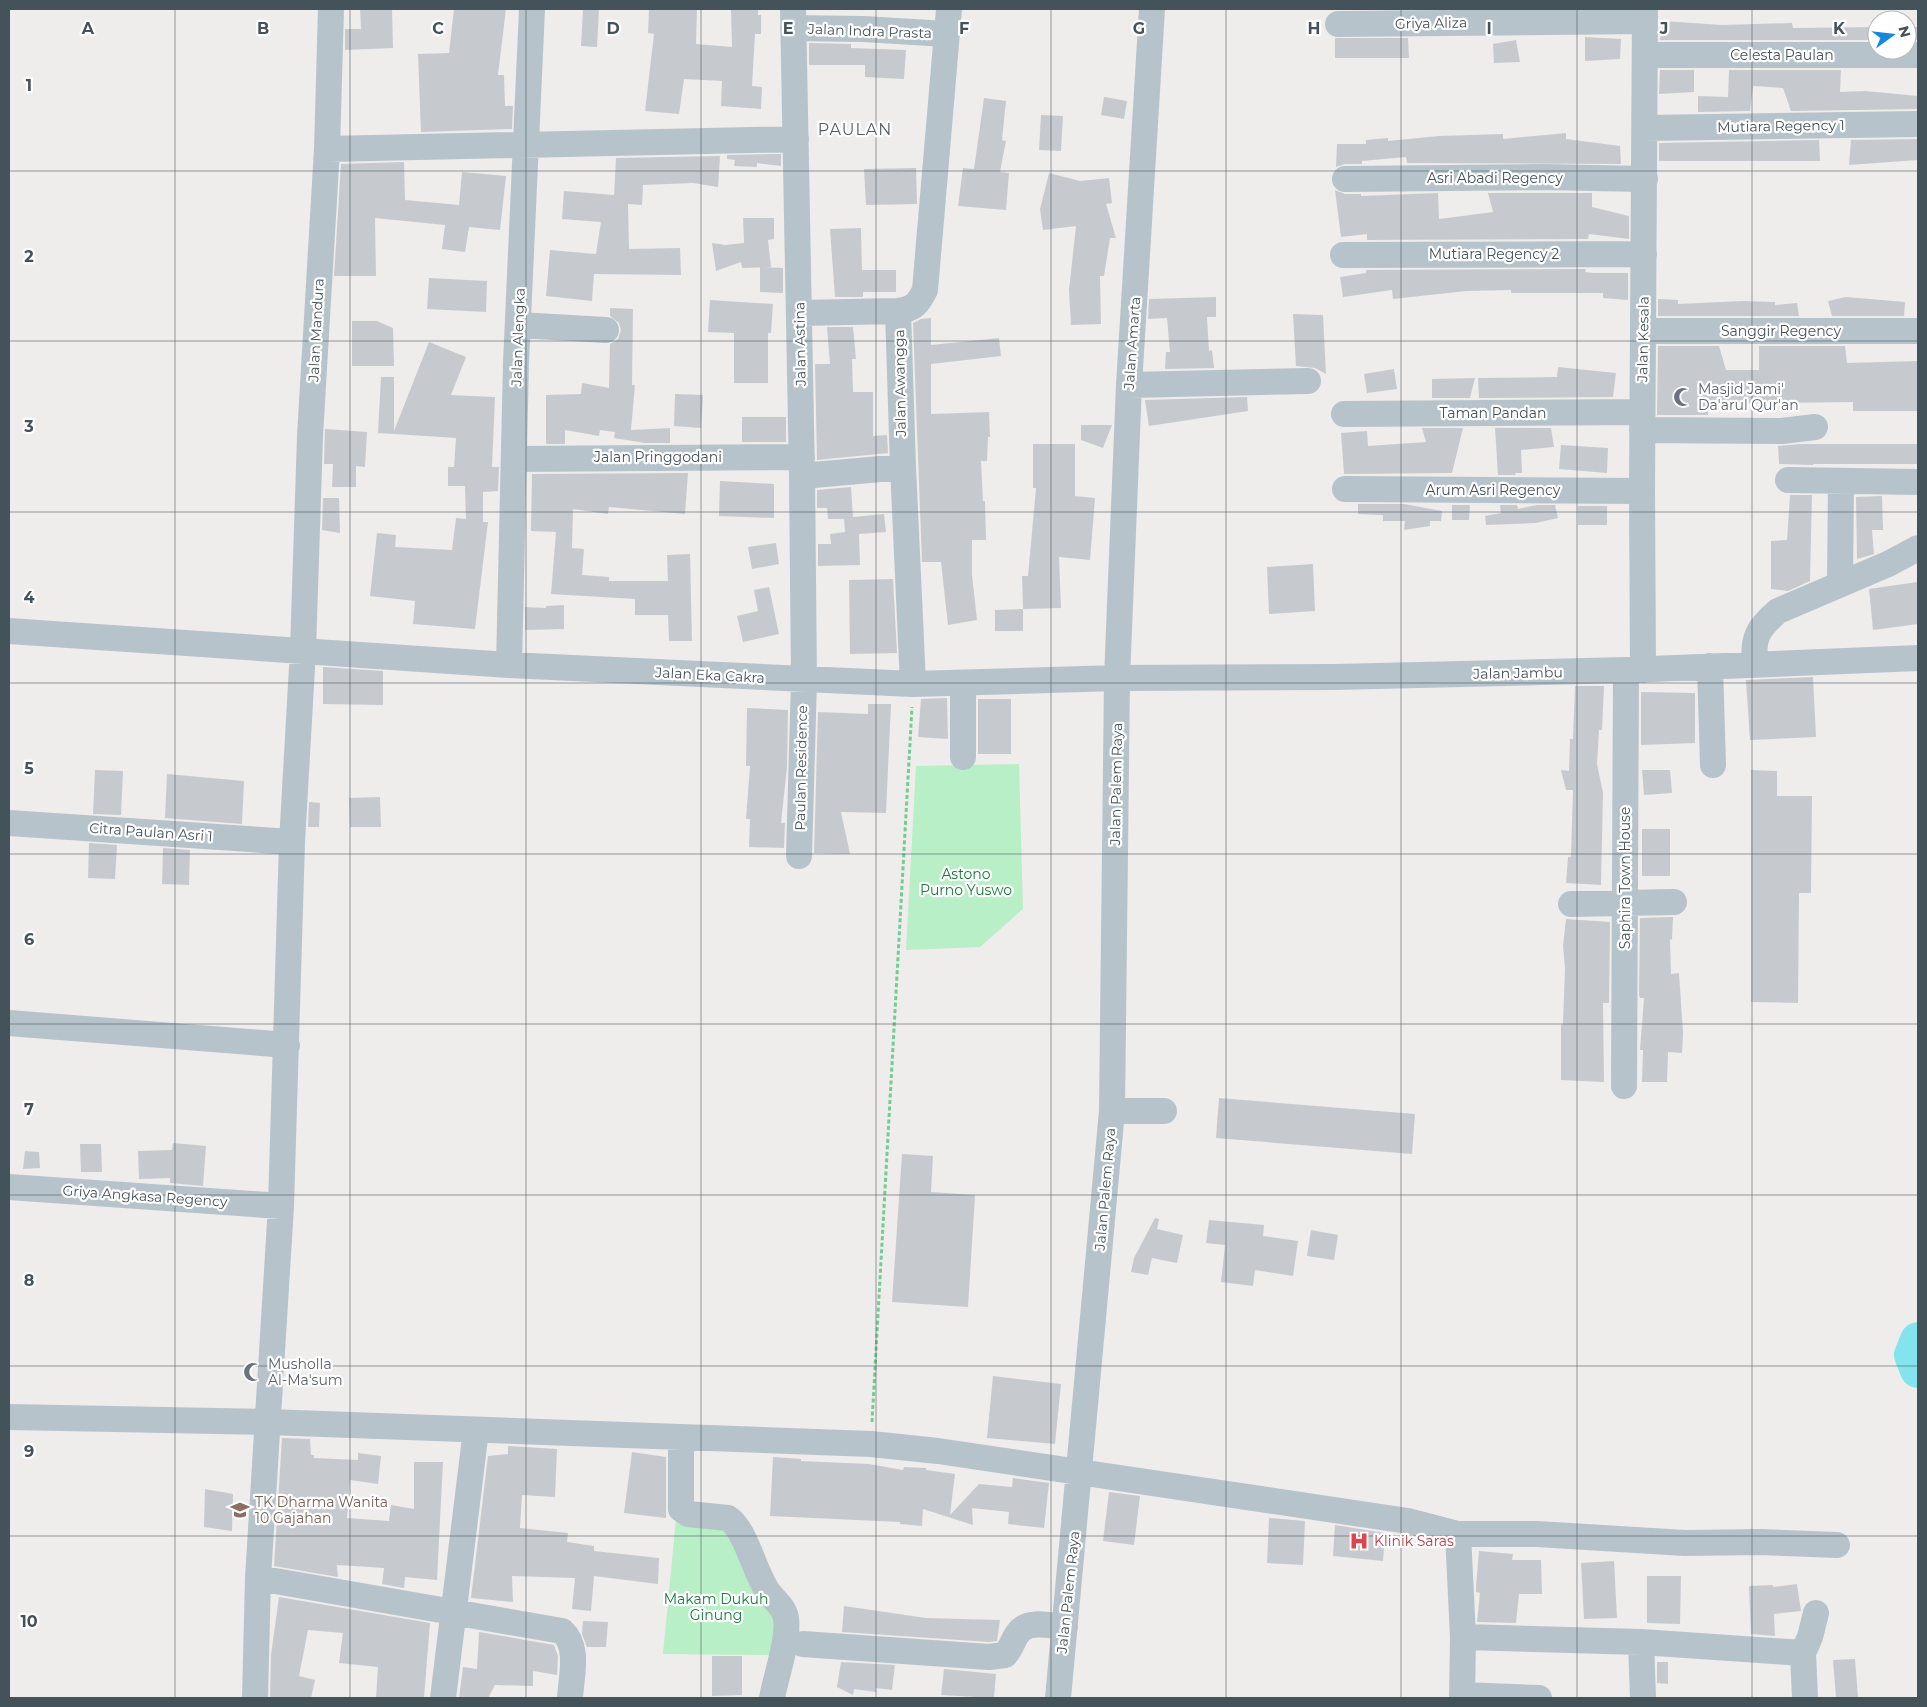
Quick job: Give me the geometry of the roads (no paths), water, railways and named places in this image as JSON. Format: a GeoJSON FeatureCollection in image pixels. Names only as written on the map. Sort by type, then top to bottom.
{"type":"FeatureCollection","features":[{"type":"Feature","properties":{"kind":"street","name":"Jalan Mandura"},"geometry":{"type":"LineString","coordinates":[[255,1698],[258,1578],[281,1206],[292,842],[303,650],[310,436],[328,149],[331,9]]}},
{"type":"Feature","properties":{"kind":"street","name":"Jalan Alengka"},"geometry":{"type":"LineString","coordinates":[[509,665],[518,325],[532,9]]}},
{"type":"Feature","properties":{"kind":"street","name":"Jalan Amarta"},"geometry":{"type":"LineString","coordinates":[[1117,678],[1129,385],[1152,9]]}},
{"type":"Feature","properties":{"kind":"street","name":"Griya Aliza"},"geometry":{"type":"LineString","coordinates":[[1338,24],[1645,15]]}},
{"type":"Feature","properties":{"kind":"street","name":"Jalan Kesala"},"geometry":{"type":"LineString","coordinates":[[1635,670],[1642,491],[1645,15]]}},
{"type":"Feature","properties":{"kind":"street","name":"Jalan Indra Prasta"},"geometry":{"type":"LineString","coordinates":[[793,18],[862,28],[948,21]]}},
{"type":"Feature","properties":{"kind":"street","name":"Jalan Astina"},"geometry":{"type":"LineString","coordinates":[[793,18],[802,467],[804,680]]}},
{"type":"Feature","properties":{"kind":"street","name":"Jalan Awangga"},"geometry":{"type":"LineString","coordinates":[[913,684],[902,467],[898,311],[911,310],[919,302],[925,290],[948,21]]}},
{"type":"Feature","properties":{"kind":"street","name":"Celesta Paulan"},"geometry":{"type":"LineString","coordinates":[[1645,55],[1918,55]]}},
{"type":"Feature","properties":{"kind":"street","name":"Mutiara Regency 1"},"geometry":{"type":"LineString","coordinates":[[1645,128],[1918,124]]}},
{"type":"Feature","properties":{"kind":"street"},"geometry":{"type":"LineString","coordinates":[[328,149],[796,139]]}},
{"type":"Feature","properties":{"kind":"street","name":"Asri Abadi Regency"},"geometry":{"type":"LineString","coordinates":[[1345,179],[1542,177],[1644,179]]}},
{"type":"Feature","properties":{"kind":"street","name":"Mutiara Regency 2"},"geometry":{"type":"LineString","coordinates":[[1343,255],[1644,254]]}},
{"type":"Feature","properties":{"kind":"street"},"geometry":{"type":"LineString","coordinates":[[799,313],[898,311]]}},
{"type":"Feature","properties":{"kind":"street"},"geometry":{"type":"LineString","coordinates":[[518,325],[606,330]]}},
{"type":"Feature","properties":{"kind":"street","name":"Sanggir Regency"},"geometry":{"type":"LineString","coordinates":[[1644,331],[1918,331]]}},
{"type":"Feature","properties":{"kind":"street"},"geometry":{"type":"LineString","coordinates":[[1129,385],[1308,381]]}},
{"type":"Feature","properties":{"kind":"street","name":"Taman Pandan"},"geometry":{"type":"LineString","coordinates":[[1344,414],[1642,421],[1782,431],[1815,427]]}},
{"type":"Feature","properties":{"kind":"street","name":"Jalan Pringgodani"},"geometry":{"type":"LineString","coordinates":[[514,459],[802,467],[902,467]]}},
{"type":"Feature","properties":{"kind":"street"},"geometry":{"type":"LineString","coordinates":[[1788,480],[1918,482]]}},
{"type":"Feature","properties":{"kind":"street"},"geometry":{"type":"LineString","coordinates":[[1840,584],[1841,481]]}},
{"type":"Feature","properties":{"kind":"street","name":"Arum Asri Regency"},"geometry":{"type":"LineString","coordinates":[[1345,489],[1642,491]]}},
{"type":"Feature","properties":{"kind":"street"},"geometry":{"type":"LineString","coordinates":[[1755,664],[1753,648],[1758,634],[1765,622],[1778,611],[1888,564],[1918,548]]}},
{"type":"Feature","properties":{"kind":"street","name":"Jalan Eka Cakra"},"geometry":{"type":"LineString","coordinates":[[9,630],[509,665],[804,680],[964,684],[1117,678]]}},
{"type":"Feature","properties":{"kind":"street","name":"Jalan Jambu"},"geometry":{"type":"LineString","coordinates":[[1117,678],[1334,677],[1635,670],[1918,658]]}},
{"type":"Feature","properties":{"kind":"street"},"geometry":{"type":"LineString","coordinates":[[1710,666],[1713,765]]}},
{"type":"Feature","properties":{"kind":"street","name":"Saphira Town House"},"geometry":{"type":"LineString","coordinates":[[1624,1086],[1625,904],[1635,670]]}},
{"type":"Feature","properties":{"kind":"street","name":"Jalan Palem Raya"},"geometry":{"type":"LineString","coordinates":[[1058,1698],[1112,1111],[1117,678]]}},
{"type":"Feature","properties":{"kind":"street","name":"Paulan Residence"},"geometry":{"type":"LineString","coordinates":[[799,856],[804,680]]}},
{"type":"Feature","properties":{"kind":"street"},"geometry":{"type":"LineString","coordinates":[[963,756],[964,684]]}},
{"type":"Feature","properties":{"kind":"street","name":"Citra Paulan Asri 1"},"geometry":{"type":"LineString","coordinates":[[9,823],[292,842]]}},
{"type":"Feature","properties":{"kind":"street"},"geometry":{"type":"LineString","coordinates":[[1571,904],[1674,902]]}},
{"type":"Feature","properties":{"kind":"street"},"geometry":{"type":"LineString","coordinates":[[9,1023],[287,1045]]}},
{"type":"Feature","properties":{"kind":"street"},"geometry":{"type":"LineString","coordinates":[[1112,1111],[1164,1111]]}},
{"type":"Feature","properties":{"kind":"street","name":"Griya Angkasa Regency"},"geometry":{"type":"LineString","coordinates":[[9,1187],[281,1206]]}},
{"type":"Feature","properties":{"kind":"street"},"geometry":{"type":"LineString","coordinates":[[9,1417],[268,1422],[871,1444],[938,1451],[1408,1521],[1458,1534],[1536,1534],[1685,1543],[1761,1542],[1837,1545]]}},
{"type":"Feature","properties":{"kind":"street"},"geometry":{"type":"LineString","coordinates":[[443,1698],[476,1430]]}},
{"type":"Feature","properties":{"kind":"street"},"geometry":{"type":"LineString","coordinates":[[681,1438],[681,1509],[688,1514],[728,1518],[732,1521],[739,1530],[757,1572],[786,1616],[786,1630],[772,1698]]}},
{"type":"Feature","properties":{"kind":"street"},"geometry":{"type":"LineString","coordinates":[[1458,1534],[1463,1637],[1462,1696],[1539,1698]]}},
{"type":"Feature","properties":{"kind":"street"},"geometry":{"type":"LineString","coordinates":[[258,1578],[562,1631],[570,1637],[573,1652],[570,1698]]}},
{"type":"Feature","properties":{"kind":"street"},"geometry":{"type":"LineString","coordinates":[[1805,1698],[1803,1653],[1810,1637],[1816,1613]]}},
{"type":"Feature","properties":{"kind":"street"},"geometry":{"type":"LineString","coordinates":[[803,1644],[989,1657],[1006,1655],[1014,1644],[1018,1633],[1024,1627],[1034,1624],[1064,1627]]}},
{"type":"Feature","properties":{"kind":"street"},"geometry":{"type":"LineString","coordinates":[[1463,1637],[1642,1642],[1803,1653]]}},
{"type":"Feature","properties":{"kind":"street"},"geometry":{"type":"LineString","coordinates":[[1642,1642],[1643,1698]]}},
{"type":"Feature","properties":{"kind":"waterway"},"geometry":{"type":"LineString","coordinates":[[1918,1340],[1912,1355],[1918,1370]]}},
{"type":"Feature","properties":{"kind":"place","name":"Masjid Jami' Da'arul Qur'an"},"geometry":{"type":"Point","coordinates":[1683,397]}},
{"type":"Feature","properties":{"kind":"place","name":"Musholla Al-Ma'sum"},"geometry":{"type":"Point","coordinates":[253,1372]}},
{"type":"Feature","properties":{"kind":"place","name":"TK Dharma Wanita 10 Gajahan"},"geometry":{"type":"Point","coordinates":[240,1510]}},
{"type":"Feature","properties":{"kind":"place","name":"Klinik Saras"},"geometry":{"type":"Point","coordinates":[1359,1541]}},
{"type":"Feature","properties":{"kind":"district","name":"PAULAN"},"geometry":{"type":"Point","coordinates":[855,129]}},
{"type":"Feature","properties":{"kind":"park label","name":"Astono Purno Yuswo"},"geometry":{"type":"Point","coordinates":[966,882]}},
{"type":"Feature","properties":{"kind":"park label","name":"Makam Dukuh Ginung"},"geometry":{"type":"Point","coordinates":[716,1608]}}]}
